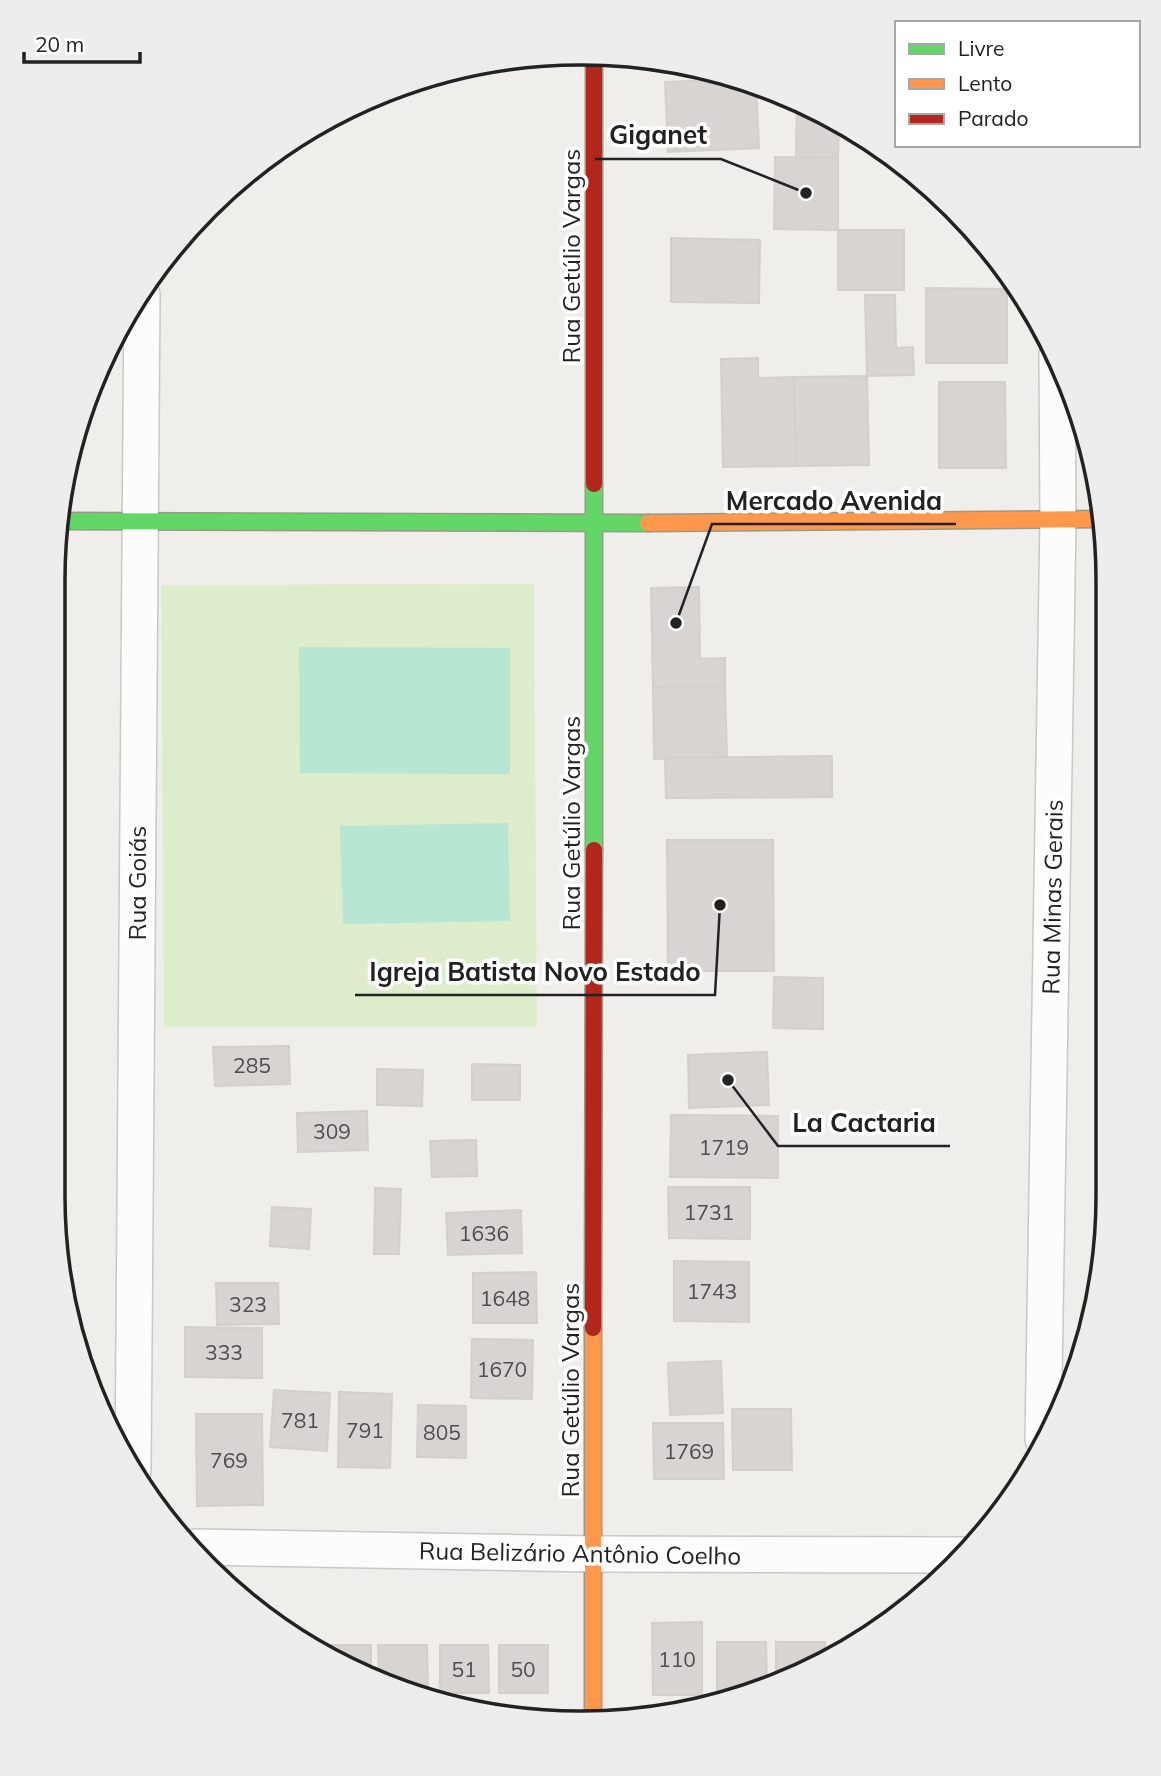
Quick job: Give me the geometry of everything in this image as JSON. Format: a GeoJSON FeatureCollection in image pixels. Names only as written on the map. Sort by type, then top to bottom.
{"type":"FeatureCollection","features":[{"type":"Feature","properties":{"kind":"street","name":"Rua Getúlio Vargas"},"geometry":{"type":"LineString","coordinates":[[593,1711],[594,65]]}},
{"type":"Feature","properties":{"kind":"street","name":"Rua Goiás"},"geometry":{"type":"LineString","coordinates":[[133,1451],[142,310]]}},
{"type":"Feature","properties":{"kind":"street","name":"Rua Minas Gerais"},"geometry":{"type":"LineString","coordinates":[[1043,1423],[1058,519],[1057,383]]}},
{"type":"Feature","properties":{"kind":"street"},"geometry":{"type":"LineString","coordinates":[[68,521],[594,524],[1093,519]]}},
{"type":"Feature","properties":{"kind":"street","name":"Rua Belizário Antônio Coelho"},"geometry":{"type":"LineString","coordinates":[[204,1547],[593,1554],[950,1555]]}},
{"type":"Feature","properties":{"kind":"green space"},"geometry":{"type":"Polygon","coordinates":[[[534,584],[537,1027],[164,1027],[161,585],[534,584]]]}},
{"type":"Feature","properties":{"kind":"green space"},"geometry":{"type":"Polygon","coordinates":[[[299,647],[510,648],[510,774],[300,773],[299,647]]]}},
{"type":"Feature","properties":{"kind":"green space"},"geometry":{"type":"Polygon","coordinates":[[[508,823],[510,921],[343,924],[340,826],[508,823]]]}},
{"type":"Feature","properties":{"kind":"building"},"geometry":{"type":"Polygon","coordinates":[[[707,80],[757,96],[759,148],[668,152],[665,82],[707,80]]]}},
{"type":"Feature","properties":{"kind":"building"},"geometry":{"type":"Polygon","coordinates":[[[797,112],[839,134],[838,158],[796,157],[797,112]]]}},
{"type":"Feature","properties":{"kind":"building"},"geometry":{"type":"Polygon","coordinates":[[[775,157],[838,158],[838,230],[774,229],[775,157]]]}},
{"type":"Feature","properties":{"kind":"building"},"geometry":{"type":"Polygon","coordinates":[[[838,230],[904,230],[904,290],[838,290],[838,230]]]}},
{"type":"Feature","properties":{"kind":"building"},"geometry":{"type":"Polygon","coordinates":[[[671,238],[760,240],[759,303],[671,302],[671,238]]]}},
{"type":"Feature","properties":{"kind":"building"},"geometry":{"type":"Polygon","coordinates":[[[926,288],[1005,289],[1007,363],[926,363],[926,288]]]}},
{"type":"Feature","properties":{"kind":"building"},"geometry":{"type":"Polygon","coordinates":[[[865,295],[895,295],[896,348],[913,347],[914,375],[867,376],[865,295]]]}},
{"type":"Feature","properties":{"kind":"building"},"geometry":{"type":"Polygon","coordinates":[[[758,358],[758,378],[794,377],[796,466],[723,467],[721,359],[758,358]]]}},
{"type":"Feature","properties":{"kind":"building"},"geometry":{"type":"Polygon","coordinates":[[[867,376],[869,465],[796,466],[794,377],[867,376]]]}},
{"type":"Feature","properties":{"kind":"building"},"geometry":{"type":"Polygon","coordinates":[[[939,382],[1005,382],[1006,468],[939,468],[939,382]]]}},
{"type":"Feature","properties":{"kind":"building"},"geometry":{"type":"Polygon","coordinates":[[[699,587],[700,659],[725,658],[725,686],[653,687],[651,588],[699,587]]]}},
{"type":"Feature","properties":{"kind":"building"},"geometry":{"type":"Polygon","coordinates":[[[725,686],[727,757],[654,759],[653,687],[725,686]]]}},
{"type":"Feature","properties":{"kind":"building"},"geometry":{"type":"Polygon","coordinates":[[[832,756],[832,797],[666,798],[665,758],[832,756]]]}},
{"type":"Feature","properties":{"kind":"building"},"geometry":{"type":"Polygon","coordinates":[[[667,840],[773,840],[774,971],[668,971],[667,840]]]}},
{"type":"Feature","properties":{"kind":"building"},"geometry":{"type":"Polygon","coordinates":[[[774,977],[823,978],[823,1029],[773,1028],[774,977]]]}},
{"type":"Feature","properties":{"kind":"building"},"geometry":{"type":"Polygon","coordinates":[[[289,1046],[290,1084],[215,1086],[213,1047],[289,1046]]]}},
{"type":"Feature","properties":{"kind":"building"},"geometry":{"type":"Polygon","coordinates":[[[767,1052],[769,1105],[689,1108],[688,1055],[767,1052]]]}},
{"type":"Feature","properties":{"kind":"building"},"geometry":{"type":"Polygon","coordinates":[[[472,1064],[520,1065],[520,1100],[472,1100],[472,1064]]]}},
{"type":"Feature","properties":{"kind":"building"},"geometry":{"type":"Polygon","coordinates":[[[377,1069],[423,1070],[422,1106],[377,1105],[377,1069]]]}},
{"type":"Feature","properties":{"kind":"building"},"geometry":{"type":"Polygon","coordinates":[[[367,1111],[368,1150],[298,1152],[297,1113],[367,1111]]]}},
{"type":"Feature","properties":{"kind":"building"},"geometry":{"type":"Polygon","coordinates":[[[671,1115],[778,1116],[778,1178],[670,1177],[671,1115]]]}},
{"type":"Feature","properties":{"kind":"building"},"geometry":{"type":"Polygon","coordinates":[[[476,1140],[477,1176],[432,1177],[430,1141],[476,1140]]]}},
{"type":"Feature","properties":{"kind":"building"},"geometry":{"type":"Polygon","coordinates":[[[668,1187],[750,1187],[750,1239],[669,1238],[668,1187]]]}},
{"type":"Feature","properties":{"kind":"building"},"geometry":{"type":"Polygon","coordinates":[[[375,1188],[401,1189],[399,1254],[374,1254],[375,1188]]]}},
{"type":"Feature","properties":{"kind":"building"},"geometry":{"type":"Polygon","coordinates":[[[272,1207],[311,1209],[309,1249],[270,1246],[272,1207]]]}},
{"type":"Feature","properties":{"kind":"building"},"geometry":{"type":"Polygon","coordinates":[[[521,1210],[522,1253],[448,1255],[446,1213],[521,1210]]]}},
{"type":"Feature","properties":{"kind":"building"},"geometry":{"type":"Polygon","coordinates":[[[674,1261],[749,1262],[749,1322],[674,1321],[674,1261]]]}},
{"type":"Feature","properties":{"kind":"building"},"geometry":{"type":"Polygon","coordinates":[[[536,1272],[537,1323],[473,1323],[473,1273],[536,1272]]]}},
{"type":"Feature","properties":{"kind":"building"},"geometry":{"type":"Polygon","coordinates":[[[216,1283],[278,1283],[279,1324],[217,1325],[216,1283]]]}},
{"type":"Feature","properties":{"kind":"building"},"geometry":{"type":"Polygon","coordinates":[[[185,1327],[262,1328],[262,1378],[185,1377],[185,1327]]]}},
{"type":"Feature","properties":{"kind":"building"},"geometry":{"type":"Polygon","coordinates":[[[472,1339],[533,1340],[532,1399],[471,1398],[472,1339]]]}},
{"type":"Feature","properties":{"kind":"building"},"geometry":{"type":"Polygon","coordinates":[[[721,1361],[723,1413],[670,1415],[668,1363],[721,1361]]]}},
{"type":"Feature","properties":{"kind":"building"},"geometry":{"type":"Polygon","coordinates":[[[274,1390],[330,1393],[327,1451],[270,1447],[274,1390]]]}},
{"type":"Feature","properties":{"kind":"building"},"geometry":{"type":"Polygon","coordinates":[[[339,1392],[392,1394],[390,1468],[338,1467],[339,1392]]]}},
{"type":"Feature","properties":{"kind":"building"},"geometry":{"type":"Polygon","coordinates":[[[418,1405],[466,1406],[466,1458],[417,1457],[418,1405]]]}},
{"type":"Feature","properties":{"kind":"building"},"geometry":{"type":"Polygon","coordinates":[[[732,1409],[791,1409],[792,1470],[733,1470],[732,1409]]]}},
{"type":"Feature","properties":{"kind":"building"},"geometry":{"type":"Polygon","coordinates":[[[196,1414],[262,1414],[263,1505],[197,1506],[196,1414]]]}},
{"type":"Feature","properties":{"kind":"building"},"geometry":{"type":"Polygon","coordinates":[[[653,1423],[723,1423],[724,1479],[654,1479],[653,1423]]]}},
{"type":"Feature","properties":{"kind":"building"},"geometry":{"type":"Polygon","coordinates":[[[702,1622],[702,1695],[653,1695],[652,1623],[702,1622]]]}},
{"type":"Feature","properties":{"kind":"building"},"geometry":{"type":"Polygon","coordinates":[[[717,1642],[766,1642],[767,1676],[727,1690],[717,1690],[717,1642]]]}},
{"type":"Feature","properties":{"kind":"building"},"geometry":{"type":"Polygon","coordinates":[[[776,1642],[825,1642],[825,1649],[776,1673],[776,1642]]]}},
{"type":"Feature","properties":{"kind":"building"},"geometry":{"type":"Polygon","coordinates":[[[328,1645],[371,1645],[371,1667],[328,1645]]]}},
{"type":"Feature","properties":{"kind":"building"},"geometry":{"type":"Polygon","coordinates":[[[378,1645],[427,1645],[428,1688],[379,1670],[378,1645]]]}},
{"type":"Feature","properties":{"kind":"building"},"geometry":{"type":"Polygon","coordinates":[[[440,1645],[488,1645],[489,1693],[440,1692],[440,1645]]]}},
{"type":"Feature","properties":{"kind":"building"},"geometry":{"type":"Polygon","coordinates":[[[499,1645],[548,1645],[548,1693],[499,1693],[499,1645]]]}},
{"type":"Feature","properties":{"kind":"traffic: fast"},"geometry":{"type":"LineString","coordinates":[[594,484],[594,850]]}},
{"type":"Feature","properties":{"kind":"traffic: fast"},"geometry":{"type":"LineString","coordinates":[[68,521],[648,523]]}},
{"type":"Feature","properties":{"kind":"traffic: slow"},"geometry":{"type":"LineString","coordinates":[[648,523],[1093,519]]}},
{"type":"Feature","properties":{"kind":"traffic: slow"},"geometry":{"type":"LineString","coordinates":[[593,1328],[593,1711]]}},
{"type":"Feature","properties":{"kind":"traffic: jam"},"geometry":{"type":"LineString","coordinates":[[594,65],[594,484]]}},
{"type":"Feature","properties":{"kind":"traffic: jam"},"geometry":{"type":"LineString","coordinates":[[593,1328],[594,850]]}},
{"type":"Feature","properties":{"kind":"place","name":"Giganet"},"geometry":{"type":"Point","coordinates":[806,193]}},
{"type":"Feature","properties":{"kind":"place","name":"Mercado Avenida"},"geometry":{"type":"Point","coordinates":[676,623]}},
{"type":"Feature","properties":{"kind":"place","name":"Igreja Batista Novo Estado"},"geometry":{"type":"Point","coordinates":[720,905]}},
{"type":"Feature","properties":{"kind":"place","name":"La Cactaria"},"geometry":{"type":"Point","coordinates":[728,1080]}}]}
